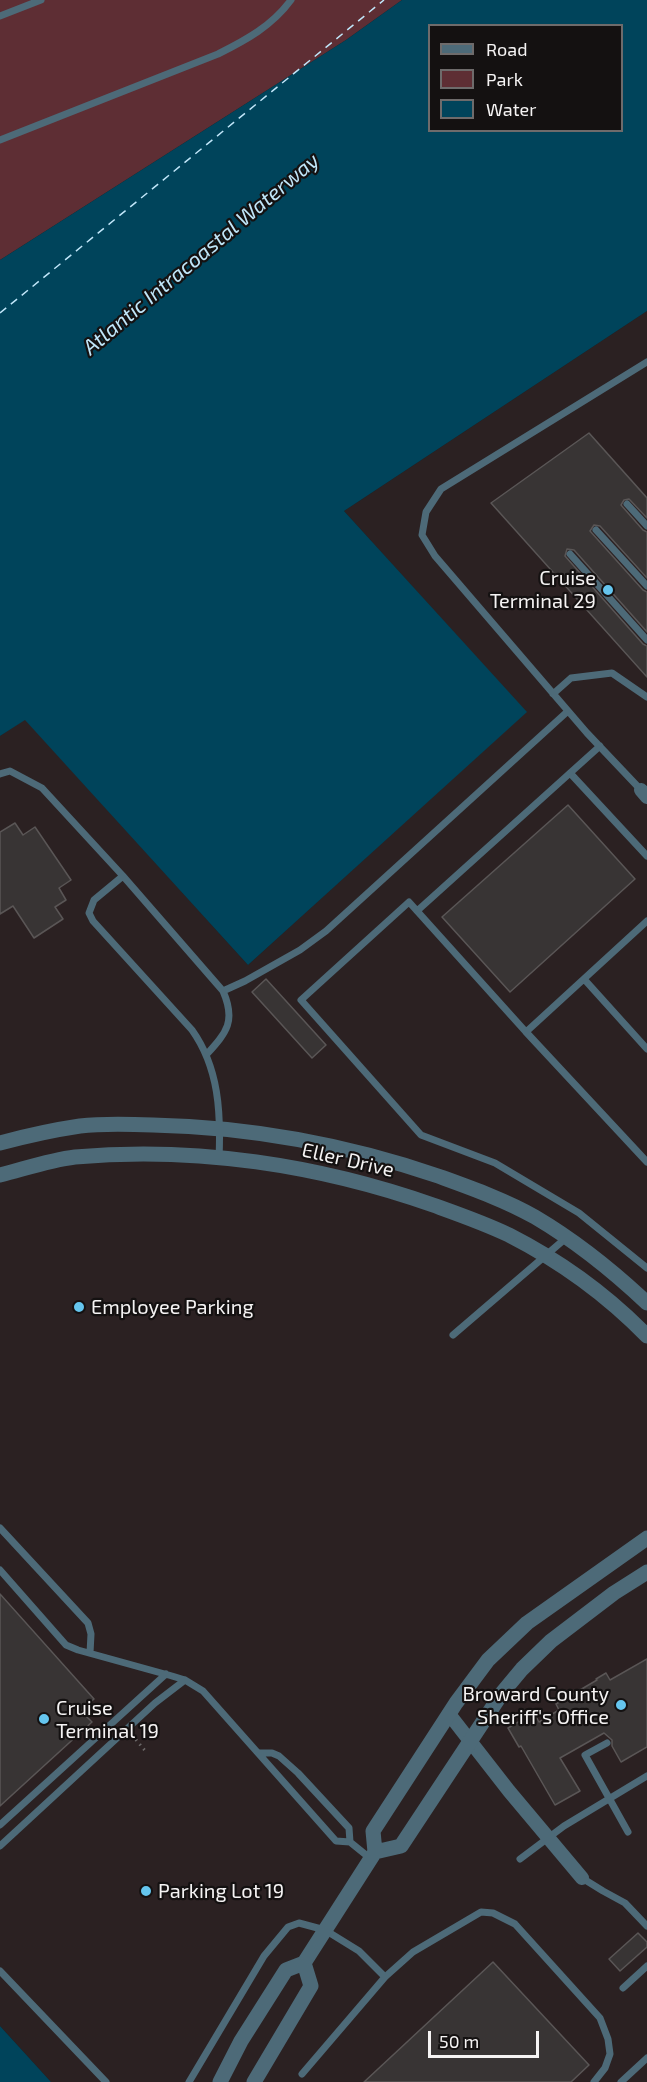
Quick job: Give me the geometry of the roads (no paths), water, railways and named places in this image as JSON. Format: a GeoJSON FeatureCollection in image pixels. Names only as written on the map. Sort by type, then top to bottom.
{"type":"FeatureCollection","features":[{"type":"Feature","properties":{"kind":"street","name":"Eller Drive"},"geometry":{"type":"LineString","coordinates":[[0,1143],[81,1126],[188,1125],[306,1142],[411,1167],[462,1185],[535,1217],[623,1281],[647,1303]]}},
{"type":"Feature","properties":{"kind":"street","name":"Eller Drive"},"geometry":{"type":"LineString","coordinates":[[0,1175],[74,1157],[186,1155],[306,1170],[358,1182],[410,1197],[509,1235],[574,1273],[617,1307],[647,1336]]}},
{"type":"Feature","properties":{"kind":"street"},"geometry":{"type":"LineString","coordinates":[[220,2082],[241,2041],[286,1970],[304,1963],[373,1856],[373,1831],[449,1714],[488,1660],[527,1623],[647,1538]]}},
{"type":"Feature","properties":{"kind":"street"},"geometry":{"type":"LineString","coordinates":[[373,1856],[401,1846],[502,1693],[535,1654],[614,1593],[647,1572]]}},
{"type":"Feature","properties":{"kind":"street"},"geometry":{"type":"LineString","coordinates":[[614,1593],[647,1580]]}},
{"type":"Feature","properties":{"kind":"street"},"geometry":{"type":"LineString","coordinates":[[449,1714],[582,1878]]}},
{"type":"Feature","properties":{"kind":"street"},"geometry":{"type":"LineString","coordinates":[[254,2082],[311,1986],[304,1963]]}},
{"type":"Feature","properties":{"kind":"lane"},"geometry":{"type":"LineString","coordinates":[[0,16],[41,0]]}},
{"type":"Feature","properties":{"kind":"lane"},"geometry":{"type":"LineString","coordinates":[[0,140],[218,54],[252,36],[272,22],[291,0]]}},
{"type":"Feature","properties":{"kind":"lane"},"geometry":{"type":"LineString","coordinates":[[644,793],[553,694],[435,556],[422,535],[426,512],[441,489],[647,362]]}},
{"type":"Feature","properties":{"kind":"lane"},"geometry":{"type":"LineString","coordinates":[[627,504],[647,526]]}},
{"type":"Feature","properties":{"kind":"lane"},"geometry":{"type":"LineString","coordinates":[[596,530],[647,586]]}},
{"type":"Feature","properties":{"kind":"lane"},"geometry":{"type":"LineString","coordinates":[[570,554],[647,640]]}},
{"type":"Feature","properties":{"kind":"lane"},"geometry":{"type":"LineString","coordinates":[[553,694],[572,678],[612,673],[647,696]]}},
{"type":"Feature","properties":{"kind":"lane"},"geometry":{"type":"LineString","coordinates":[[223,991],[300,950],[326,931],[568,711]]}},
{"type":"Feature","properties":{"kind":"lane"},"geometry":{"type":"LineString","coordinates":[[417,911],[600,746]]}},
{"type":"Feature","properties":{"kind":"lane"},"geometry":{"type":"LineString","coordinates":[[0,774],[10,771],[42,788],[123,876],[223,991],[230,1007],[228,1025],[207,1054]]}},
{"type":"Feature","properties":{"kind":"lane"},"geometry":{"type":"LineString","coordinates":[[570,773],[647,856]]}},
{"type":"Feature","properties":{"kind":"lane"},"geometry":{"type":"LineString","coordinates":[[123,876],[94,900],[89,913],[93,921],[192,1030],[207,1054],[218,1091],[219,1159]]}},
{"type":"Feature","properties":{"kind":"lane"},"geometry":{"type":"LineString","coordinates":[[647,1162],[409,902],[301,1000],[421,1135],[495,1163],[579,1213],[647,1268]]}},
{"type":"Feature","properties":{"kind":"lane"},"geometry":{"type":"LineString","coordinates":[[526,1032],[647,921]]}},
{"type":"Feature","properties":{"kind":"lane"},"geometry":{"type":"LineString","coordinates":[[584,979],[647,1048]]}},
{"type":"Feature","properties":{"kind":"lane"},"geometry":{"type":"LineString","coordinates":[[453,1335],[566,1238]]}},
{"type":"Feature","properties":{"kind":"lane"},"geometry":{"type":"LineString","coordinates":[[0,1528],[88,1623],[91,1634],[90,1653]]}},
{"type":"Feature","properties":{"kind":"lane"},"geometry":{"type":"LineString","coordinates":[[0,1570],[66,1645],[185,1680],[202,1691],[260,1753],[336,1841],[350,1842],[373,1856]]}},
{"type":"Feature","properties":{"kind":"lane"},"geometry":{"type":"LineString","coordinates":[[0,1825],[166,1674]]}},
{"type":"Feature","properties":{"kind":"lane"},"geometry":{"type":"LineString","coordinates":[[0,1846],[155,1703],[185,1680]]}},
{"type":"Feature","properties":{"kind":"lane"},"geometry":{"type":"LineString","coordinates":[[606,1743],[585,1755],[627,1832]]}},
{"type":"Feature","properties":{"kind":"lane"},"geometry":{"type":"LineString","coordinates":[[260,1753],[272,1753],[288,1762],[349,1828],[350,1842]]}},
{"type":"Feature","properties":{"kind":"lane"},"geometry":{"type":"LineString","coordinates":[[520,1859],[548,1838],[647,1776]]}},
{"type":"Feature","properties":{"kind":"lane"},"geometry":{"type":"LineString","coordinates":[[582,1878],[625,1903],[647,1926]]}},
{"type":"Feature","properties":{"kind":"lane"},"geometry":{"type":"LineString","coordinates":[[302,2074],[385,1977],[413,1952],[481,1912],[493,1913],[515,1924],[600,2018],[608,2039],[610,2054],[605,2068],[594,2082]]}},
{"type":"Feature","properties":{"kind":"lane"},"geometry":{"type":"LineString","coordinates":[[189,2082],[264,1956],[288,1927],[299,1923],[326,1930],[359,1951],[385,1977]]}},
{"type":"Feature","properties":{"kind":"lane"},"geometry":{"type":"LineString","coordinates":[[623,1988],[647,1966]]}},
{"type":"Feature","properties":{"kind":"lane"},"geometry":{"type":"LineString","coordinates":[[0,1971],[106,2082]]}},
{"type":"Feature","properties":{"kind":"lane"},"geometry":{"type":"LineString","coordinates":[[621,2082],[647,2058]]}},
{"type":"Feature","properties":{"kind":"water","name":"Atlantic Intracoastal Waterway"},"geometry":{"type":"Polygon","coordinates":[[[402,0],[647,0],[647,311],[344,511],[527,712],[248,965],[25,720],[0,736],[0,260],[346,40],[402,0]]]}},
{"type":"Feature","properties":{"kind":"water"},"geometry":{"type":"Polygon","coordinates":[[[0,2026],[51,2082],[0,2082],[0,2026]]]}},
{"type":"Feature","properties":{"kind":"place","name":"Cruise Terminal 29"},"geometry":{"type":"Point","coordinates":[608,590]}},
{"type":"Feature","properties":{"kind":"place","name":"Employee Parking"},"geometry":{"type":"Point","coordinates":[79,1307]}},
{"type":"Feature","properties":{"kind":"place","name":"Broward County Sheriff's Office"},"geometry":{"type":"Point","coordinates":[621,1705]}},
{"type":"Feature","properties":{"kind":"place","name":"Cruise Terminal 19"},"geometry":{"type":"Point","coordinates":[44,1719]}},
{"type":"Feature","properties":{"kind":"place","name":"Parking Lot 19"},"geometry":{"type":"Point","coordinates":[146,1891]}}]}
